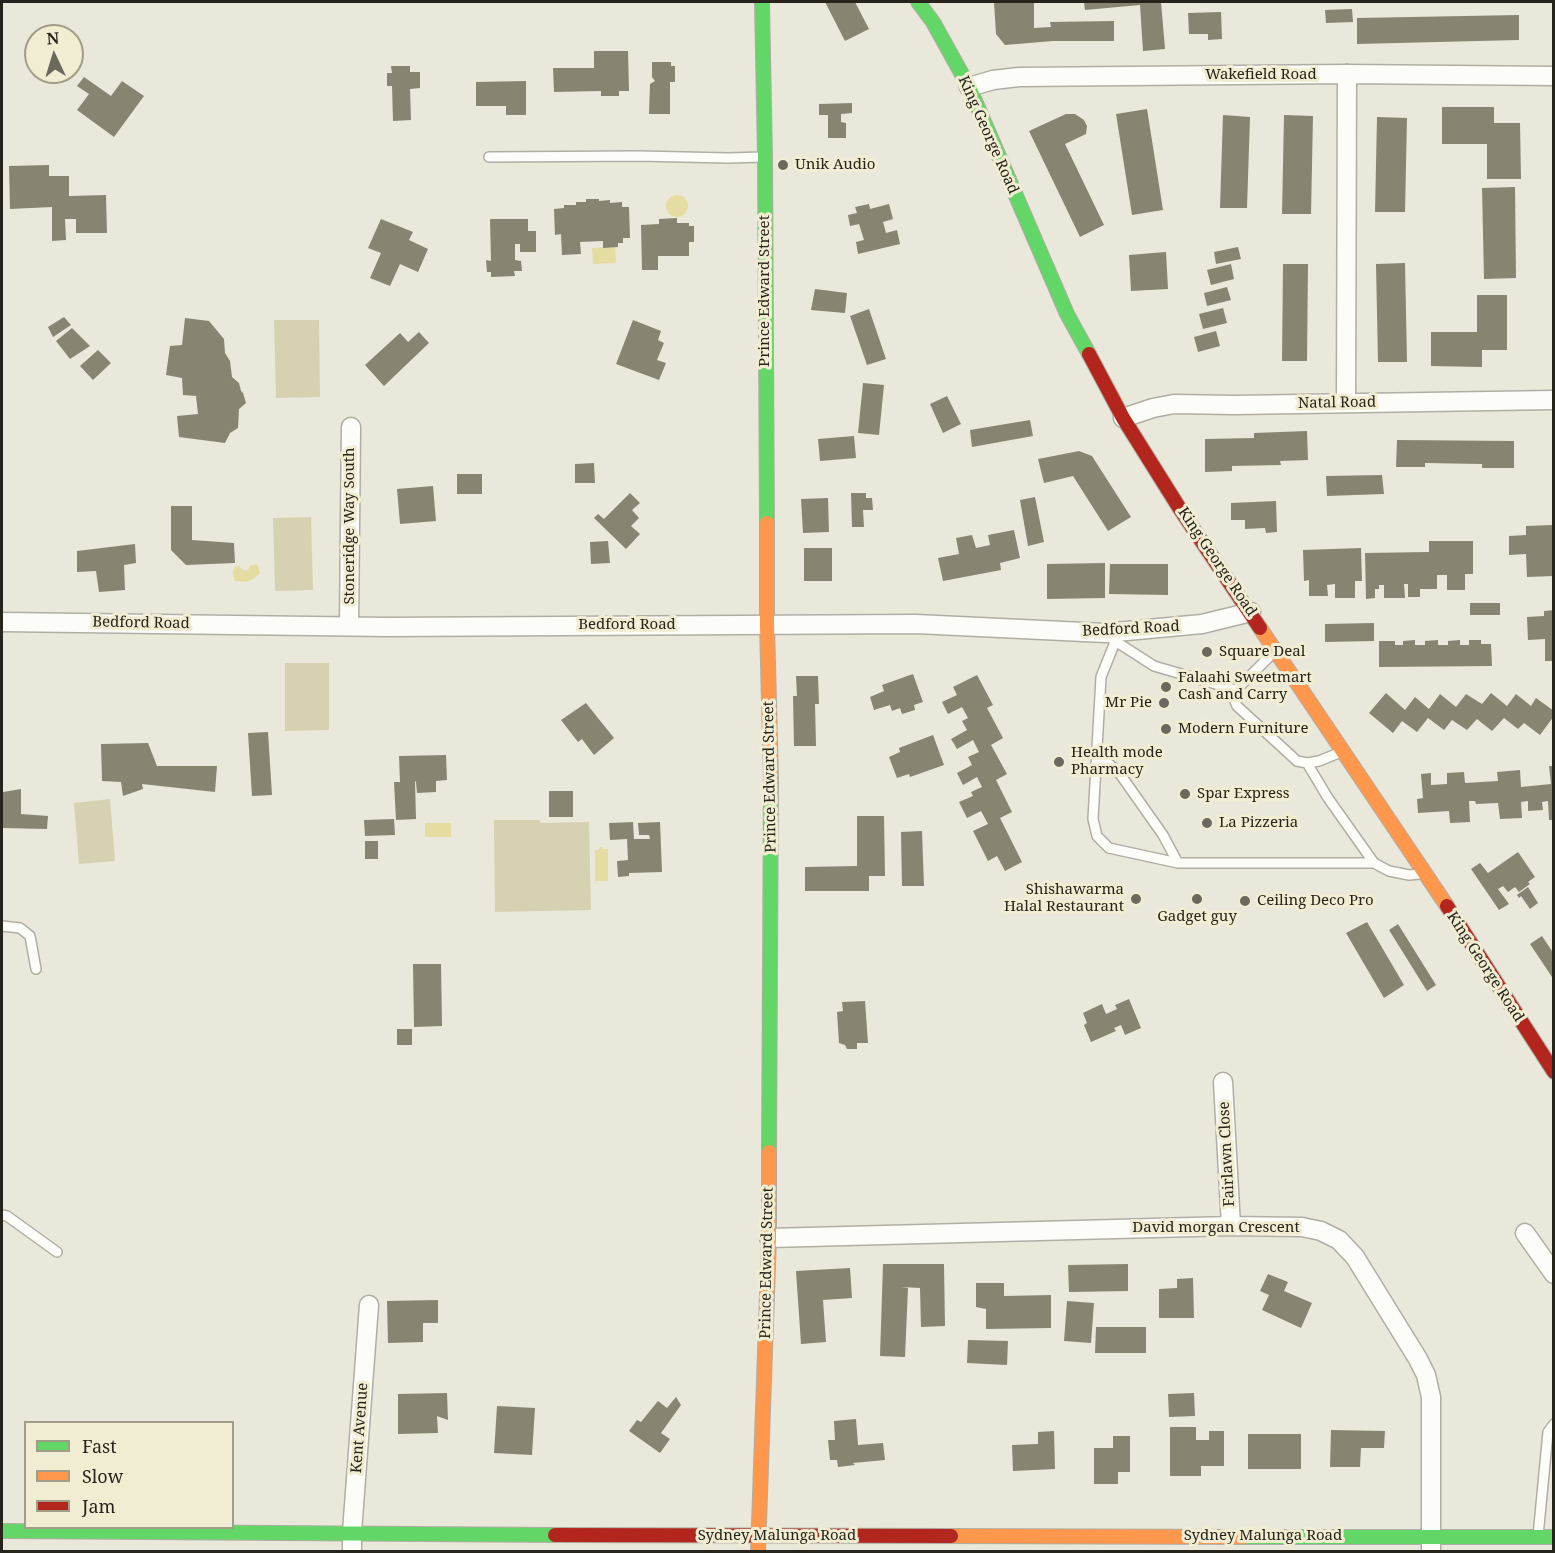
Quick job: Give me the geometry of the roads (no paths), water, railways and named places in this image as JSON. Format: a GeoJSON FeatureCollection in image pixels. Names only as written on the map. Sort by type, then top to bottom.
{"type":"FeatureCollection","features":[{"type":"Feature","properties":{"kind":"main road","name":"Prince Edward Street"},"geometry":{"type":"LineString","coordinates":[[758,1551],[769,1238],[771,865],[762,2]]}},
{"type":"Feature","properties":{"kind":"main road","name":"King George Road"},"geometry":{"type":"LineString","coordinates":[[918,2],[933,22],[969,87],[1067,314],[1123,418],[1180,509],[1251,612],[1554,1072]]}},
{"type":"Feature","properties":{"kind":"main road","name":"King George Road"},"geometry":{"type":"LineString","coordinates":[[928,2],[933,22]]}},
{"type":"Feature","properties":{"kind":"main road","name":"Sydney Malunga Road"},"geometry":{"type":"LineString","coordinates":[[2,1531],[352,1532],[1431,1544],[1554,1537]]}},
{"type":"Feature","properties":{"kind":"street","name":"Wakefield Road"},"geometry":{"type":"LineString","coordinates":[[969,87],[993,80],[1019,77],[1347,74],[1554,76]]}},
{"type":"Feature","properties":{"kind":"street"},"geometry":{"type":"LineString","coordinates":[[1346,403],[1347,74]]}},
{"type":"Feature","properties":{"kind":"street","name":"Natal Road"},"geometry":{"type":"LineString","coordinates":[[1123,418],[1174,404],[1554,400]]}},
{"type":"Feature","properties":{"kind":"street","name":"Stoneridge Way South"},"geometry":{"type":"LineString","coordinates":[[349,625],[351,428]]}},
{"type":"Feature","properties":{"kind":"street","name":"Bedford Road"},"geometry":{"type":"LineString","coordinates":[[2,622],[388,627],[916,624],[1110,637],[1202,624],[1251,612]]}},
{"type":"Feature","properties":{"kind":"street","name":"Fairlawn Close"},"geometry":{"type":"LineString","coordinates":[[1223,1082],[1231,1226]]}},
{"type":"Feature","properties":{"kind":"street","name":"David morgan Crescent"},"geometry":{"type":"LineString","coordinates":[[769,1238],[1231,1226],[1302,1227],[1321,1231],[1339,1240],[1355,1257],[1418,1359],[1425,1375],[1431,1397],[1431,1544]]}},
{"type":"Feature","properties":{"kind":"street"},"geometry":{"type":"LineString","coordinates":[[1525,1233],[1554,1274]]}},
{"type":"Feature","properties":{"kind":"street","name":"Kent Avenue"},"geometry":{"type":"LineString","coordinates":[[352,1551],[369,1305]]}},
{"type":"Feature","properties":{"kind":"lane"},"geometry":{"type":"LineString","coordinates":[[489,158],[765,157]]}},
{"type":"Feature","properties":{"kind":"lane"},"geometry":{"type":"LineString","coordinates":[[1236,690],[1154,666],[1110,637],[1101,677],[1093,819],[1097,836],[1109,848],[1178,863],[1374,863]]}},
{"type":"Feature","properties":{"kind":"lane"},"geometry":{"type":"LineString","coordinates":[[1276,650],[1236,690],[1234,699],[1237,706],[1297,761],[1307,764],[1344,752]]}},
{"type":"Feature","properties":{"kind":"lane"},"geometry":{"type":"LineString","coordinates":[[1097,753],[1120,774],[1163,835],[1178,863]]}},
{"type":"Feature","properties":{"kind":"lane"},"geometry":{"type":"LineString","coordinates":[[1307,764],[1374,863],[1389,871],[1409,875],[1425,874]]}},
{"type":"Feature","properties":{"kind":"lane"},"geometry":{"type":"LineString","coordinates":[[2,926],[20,928],[30,936],[36,969]]}},
{"type":"Feature","properties":{"kind":"lane"},"geometry":{"type":"LineString","coordinates":[[2,1215],[7,1216],[57,1252]]}},
{"type":"Feature","properties":{"kind":"lane"},"geometry":{"type":"LineString","coordinates":[[1538,1537],[1548,1432],[1554,1424]]}},
{"type":"Feature","properties":{"kind":"place","name":"Unik Audio"},"geometry":{"type":"Point","coordinates":[783,165]}},
{"type":"Feature","properties":{"kind":"place","name":"Square Deal"},"geometry":{"type":"Point","coordinates":[1207,652]}},
{"type":"Feature","properties":{"kind":"place","name":"Falaahi Sweetmart Cash and Carry"},"geometry":{"type":"Point","coordinates":[1166,687]}},
{"type":"Feature","properties":{"kind":"place","name":"Mr Pie"},"geometry":{"type":"Point","coordinates":[1164,703]}},
{"type":"Feature","properties":{"kind":"place","name":"Modern Furniture"},"geometry":{"type":"Point","coordinates":[1166,729]}},
{"type":"Feature","properties":{"kind":"place","name":"Health mode Pharmacy"},"geometry":{"type":"Point","coordinates":[1059,762]}},
{"type":"Feature","properties":{"kind":"place","name":"Spar Express"},"geometry":{"type":"Point","coordinates":[1185,794]}},
{"type":"Feature","properties":{"kind":"place","name":"La Pizzeria"},"geometry":{"type":"Point","coordinates":[1207,823]}},
{"type":"Feature","properties":{"kind":"place","name":"Shishawarma Halal Restaurant"},"geometry":{"type":"Point","coordinates":[1136,899]}},
{"type":"Feature","properties":{"kind":"place","name":"Gadget guy"},"geometry":{"type":"Point","coordinates":[1197,899]}},
{"type":"Feature","properties":{"kind":"place","name":"Ceiling Deco Pro"},"geometry":{"type":"Point","coordinates":[1245,901]}}]}
